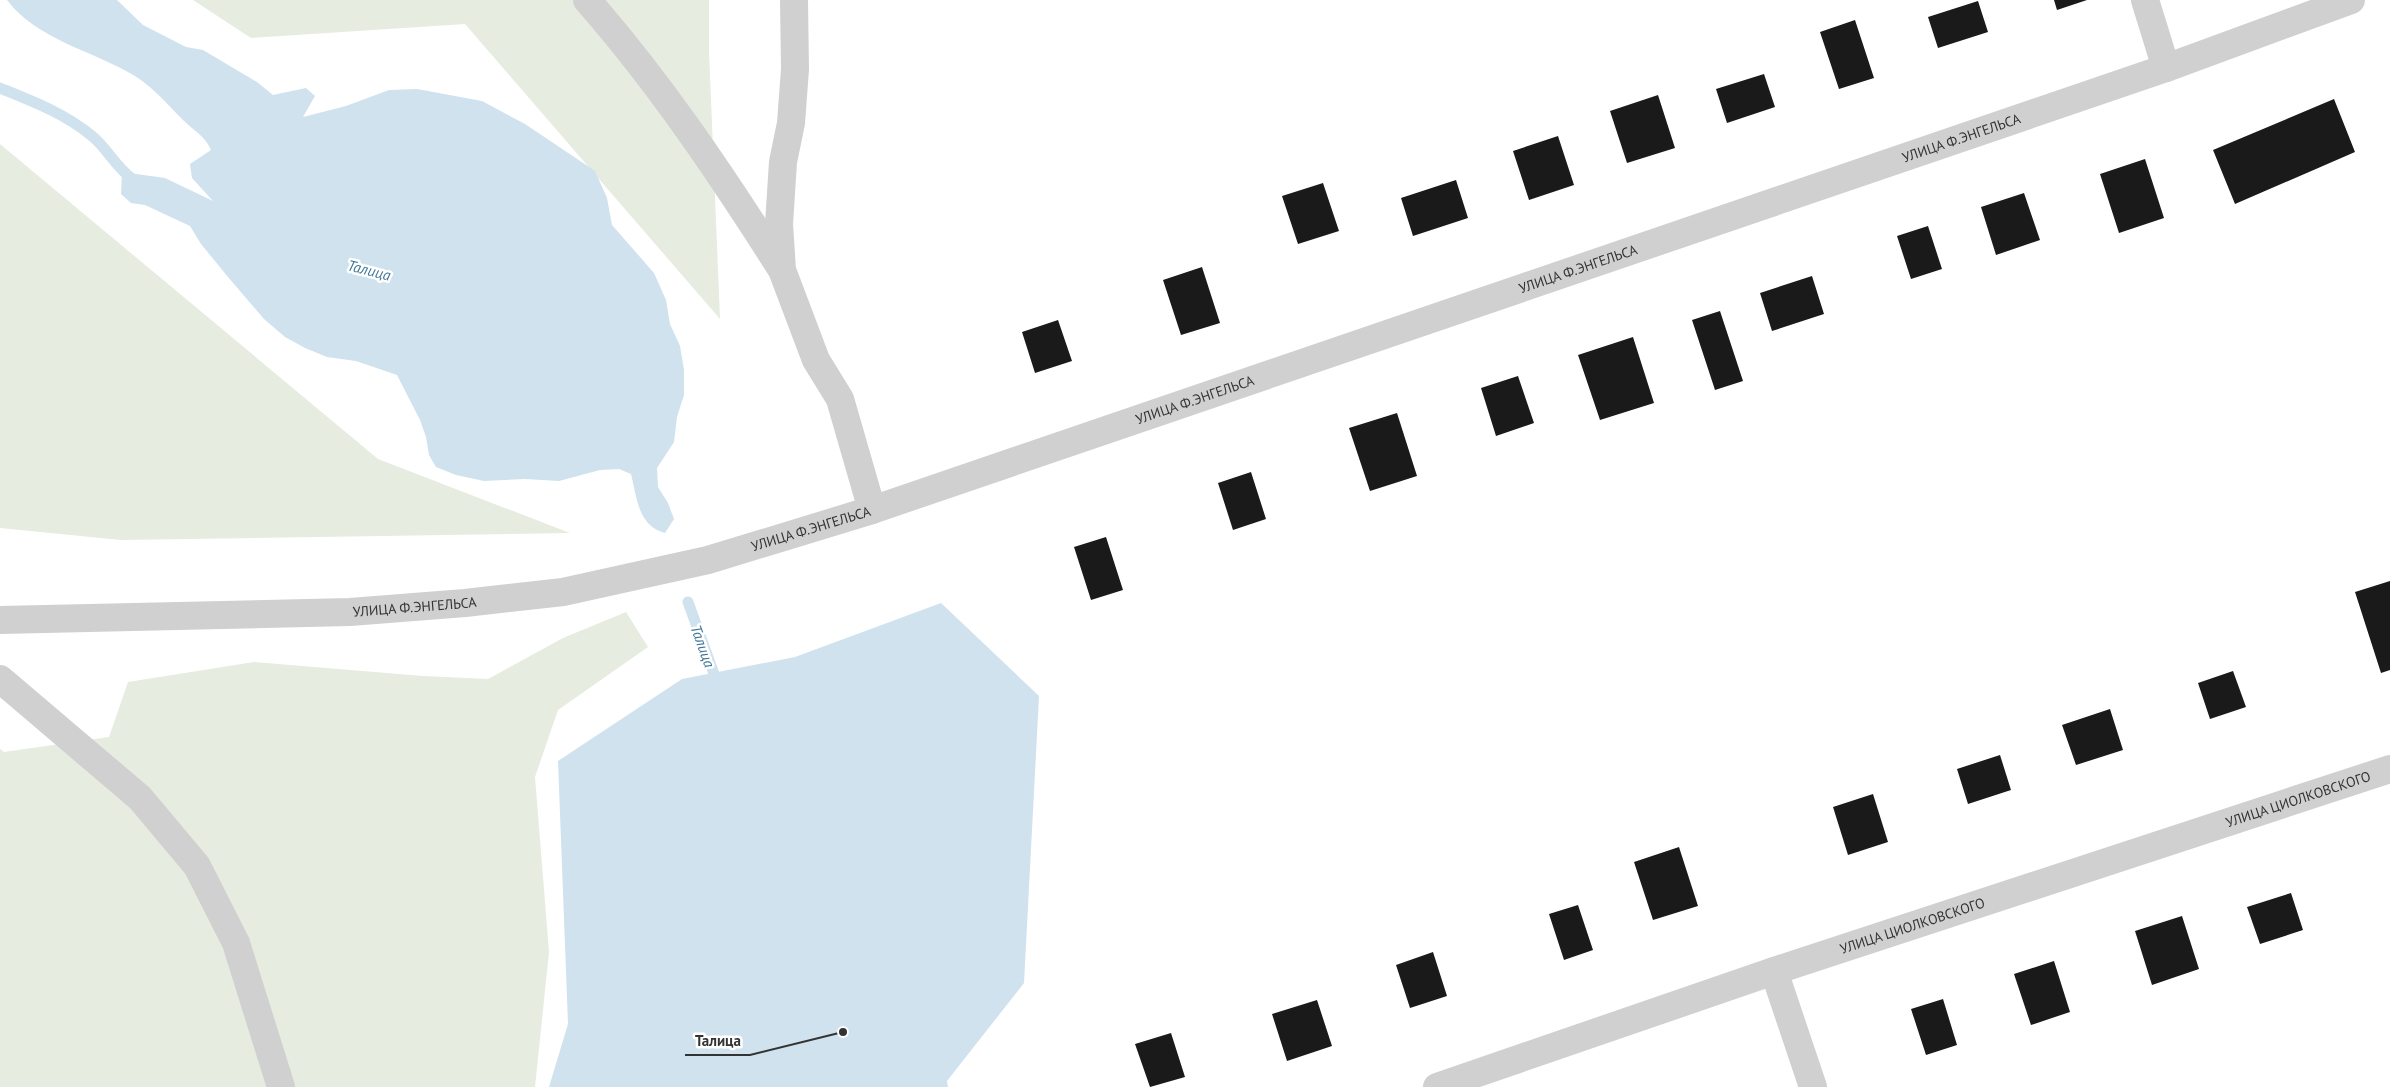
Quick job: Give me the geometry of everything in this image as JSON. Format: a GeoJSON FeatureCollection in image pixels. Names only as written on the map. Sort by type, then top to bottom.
{"type":"FeatureCollection","features":[{"type":"Feature","properties":{"kind":"street"},"geometry":{"type":"LineString","coordinates":[[587,0],[668,102],[720,173],[782,270],[816,360],[840,399],[872,510]]}},
{"type":"Feature","properties":{"kind":"street"},"geometry":{"type":"LineString","coordinates":[[782,270],[778,224],[783,162],[792,123],[795,69],[794,0]]}},
{"type":"Feature","properties":{"kind":"street"},"geometry":{"type":"LineString","coordinates":[[2145,0],[2166,68]]}},
{"type":"Feature","properties":{"kind":"street","name":"УЛИЦА Ф.ЭНГЕЛЬСА"},"geometry":{"type":"LineString","coordinates":[[0,620],[350,612],[465,603],[563,592],[708,560],[872,510],[2166,68],[2351,0]]}},
{"type":"Feature","properties":{"kind":"street"},"geometry":{"type":"LineString","coordinates":[[0,678],[140,798],[197,866],[236,943],[280,1087]]}},
{"type":"Feature","properties":{"kind":"street","name":"УЛИЦА ЦИОЛКОВСКОГО"},"geometry":{"type":"LineString","coordinates":[[1437,1087],[1774,971],[2390,769]]}},
{"type":"Feature","properties":{"kind":"street"},"geometry":{"type":"LineString","coordinates":[[1774,971],[1813,1087]]}},
{"type":"Feature","properties":{"kind":"shaded area"},"geometry":{"type":"Polygon","coordinates":[[[193,0],[709,0],[709,51],[720,319],[465,24],[251,38],[193,0]]]}},
{"type":"Feature","properties":{"kind":"shaded area"},"geometry":{"type":"Polygon","coordinates":[[[0,144],[378,459],[570,533],[121,540],[0,528],[0,144]]]}},
{"type":"Feature","properties":{"kind":"shaded area"},"geometry":{"type":"Polygon","coordinates":[[[626,612],[648,647],[558,710],[535,777],[549,952],[535,1087],[0,1087],[0,749],[4,752],[109,737],[128,682],[254,662],[423,676],[488,679],[563,638],[626,612]]]}},
{"type":"Feature","properties":{"kind":"water"},"geometry":{"type":"Polygon","coordinates":[[[7,0],[117,0],[143,25],[186,47],[203,50],[257,82],[273,95],[306,88],[315,96],[303,117],[346,106],[389,90],[417,89],[482,101],[525,124],[595,171],[607,198],[612,225],[654,273],[666,300],[670,324],[680,346],[684,370],[684,395],[677,417],[674,442],[657,468],[658,487],[668,503],[674,519],[665,533],[649,524],[644,518],[637,501],[631,474],[619,469],[600,470],[559,481],[525,479],[484,481],[456,475],[436,467],[429,455],[426,437],[420,420],[397,375],[356,361],[327,357],[285,337],[264,319],[228,277],[201,244],[190,226],[145,205],[131,203],[121,194],[122,172],[165,178],[213,201],[192,178],[190,164],[211,150],[202,137],[154,91],[135,76],[50,35],[19,14],[7,0]]]}},
{"type":"Feature","properties":{"kind":"water"},"geometry":{"type":"Polygon","coordinates":[[[941,603],[1039,696],[1024,983],[947,1081],[948,1087],[549,1087],[568,1024],[558,761],[682,679],[795,657],[941,603]]]}},
{"type":"Feature","properties":{"kind":"building"},"geometry":{"type":"Polygon","coordinates":[[[2054,0],[2087,0],[2057,10],[2054,0]]]}},
{"type":"Feature","properties":{"kind":"building"},"geometry":{"type":"Polygon","coordinates":[[[1978,1],[1988,32],[1938,48],[1928,17],[1978,1]]]}},
{"type":"Feature","properties":{"kind":"building"},"geometry":{"type":"Polygon","coordinates":[[[1855,20],[1874,78],[1839,89],[1820,32],[1855,20]]]}},
{"type":"Feature","properties":{"kind":"building"},"geometry":{"type":"Polygon","coordinates":[[[1764,74],[1775,107],[1727,123],[1716,89],[1764,74]]]}},
{"type":"Feature","properties":{"kind":"building"},"geometry":{"type":"Polygon","coordinates":[[[1658,95],[1675,148],[1627,163],[1610,111],[1658,95]]]}},
{"type":"Feature","properties":{"kind":"building"},"geometry":{"type":"Polygon","coordinates":[[[2334,99],[2355,152],[2235,204],[2213,150],[2334,99]]]}},
{"type":"Feature","properties":{"kind":"building"},"geometry":{"type":"Polygon","coordinates":[[[1558,136],[1574,185],[1529,200],[1513,151],[1558,136]]]}},
{"type":"Feature","properties":{"kind":"building"},"geometry":{"type":"Polygon","coordinates":[[[2145,159],[2164,218],[2119,233],[2100,174],[2145,159]]]}},
{"type":"Feature","properties":{"kind":"building"},"geometry":{"type":"Polygon","coordinates":[[[1456,180],[1468,218],[1413,236],[1401,198],[1456,180]]]}},
{"type":"Feature","properties":{"kind":"building"},"geometry":{"type":"Polygon","coordinates":[[[1323,183],[1339,231],[1298,244],[1282,196],[1323,183]]]}},
{"type":"Feature","properties":{"kind":"building"},"geometry":{"type":"Polygon","coordinates":[[[2024,193],[2040,240],[1996,255],[1981,207],[2024,193]]]}},
{"type":"Feature","properties":{"kind":"building"},"geometry":{"type":"Polygon","coordinates":[[[1928,226],[1942,269],[1911,279],[1897,236],[1928,226]]]}},
{"type":"Feature","properties":{"kind":"building"},"geometry":{"type":"Polygon","coordinates":[[[1202,267],[1220,323],[1181,335],[1163,280],[1202,267]]]}},
{"type":"Feature","properties":{"kind":"building"},"geometry":{"type":"Polygon","coordinates":[[[1812,276],[1824,314],[1772,331],[1760,293],[1812,276]]]}},
{"type":"Feature","properties":{"kind":"building"},"geometry":{"type":"Polygon","coordinates":[[[1720,311],[1743,381],[1715,390],[1692,320],[1720,311]]]}},
{"type":"Feature","properties":{"kind":"building"},"geometry":{"type":"Polygon","coordinates":[[[1058,320],[1072,361],[1035,373],[1022,332],[1058,320]]]}},
{"type":"Feature","properties":{"kind":"building"},"geometry":{"type":"Polygon","coordinates":[[[1633,337],[1654,403],[1600,420],[1578,355],[1633,337]]]}},
{"type":"Feature","properties":{"kind":"building"},"geometry":{"type":"Polygon","coordinates":[[[1518,376],[1534,423],[1496,436],[1481,388],[1518,376]]]}},
{"type":"Feature","properties":{"kind":"building"},"geometry":{"type":"Polygon","coordinates":[[[1397,413],[1417,476],[1370,491],[1349,428],[1397,413]]]}},
{"type":"Feature","properties":{"kind":"building"},"geometry":{"type":"Polygon","coordinates":[[[1251,472],[1266,519],[1233,530],[1218,483],[1251,472]]]}},
{"type":"Feature","properties":{"kind":"building"},"geometry":{"type":"Polygon","coordinates":[[[1106,537],[1123,590],[1091,600],[1074,547],[1106,537]]]}},
{"type":"Feature","properties":{"kind":"building"},"geometry":{"type":"Polygon","coordinates":[[[2390,581],[2390,670],[2381,673],[2355,592],[2390,581]]]}},
{"type":"Feature","properties":{"kind":"building"},"geometry":{"type":"Polygon","coordinates":[[[2233,671],[2246,707],[2210,719],[2198,683],[2233,671]]]}},
{"type":"Feature","properties":{"kind":"building"},"geometry":{"type":"Polygon","coordinates":[[[2110,709],[2123,750],[2076,765],[2062,725],[2110,709]]]}},
{"type":"Feature","properties":{"kind":"building"},"geometry":{"type":"Polygon","coordinates":[[[2000,755],[2011,790],[1968,804],[1957,769],[2000,755]]]}},
{"type":"Feature","properties":{"kind":"building"},"geometry":{"type":"Polygon","coordinates":[[[1873,794],[1888,842],[1848,855],[1833,807],[1873,794]]]}},
{"type":"Feature","properties":{"kind":"building"},"geometry":{"type":"Polygon","coordinates":[[[1679,847],[1698,906],[1653,920],[1634,862],[1679,847]]]}},
{"type":"Feature","properties":{"kind":"building"},"geometry":{"type":"Polygon","coordinates":[[[2291,893],[2303,930],[2260,944],[2247,907],[2291,893]]]}},
{"type":"Feature","properties":{"kind":"building"},"geometry":{"type":"Polygon","coordinates":[[[1578,905],[1593,950],[1564,960],[1549,914],[1578,905]]]}},
{"type":"Feature","properties":{"kind":"building"},"geometry":{"type":"Polygon","coordinates":[[[2182,916],[2199,969],[2152,985],[2135,931],[2182,916]]]}},
{"type":"Feature","properties":{"kind":"building"},"geometry":{"type":"Polygon","coordinates":[[[1433,952],[1447,996],[1410,1008],[1396,965],[1433,952]]]}},
{"type":"Feature","properties":{"kind":"building"},"geometry":{"type":"Polygon","coordinates":[[[2054,961],[2070,1012],[2031,1025],[2014,974],[2054,961]]]}},
{"type":"Feature","properties":{"kind":"building"},"geometry":{"type":"Polygon","coordinates":[[[1943,999],[1957,1045],[1926,1055],[1911,1009],[1943,999]]]}},
{"type":"Feature","properties":{"kind":"building"},"geometry":{"type":"Polygon","coordinates":[[[1317,1000],[1332,1046],[1287,1061],[1272,1014],[1317,1000]]]}},
{"type":"Feature","properties":{"kind":"building"},"geometry":{"type":"Polygon","coordinates":[[[1171,1033],[1185,1077],[1150,1087],[1135,1044],[1171,1033]]]}},
{"type":"Feature","properties":{"kind":"waterway","name":"Талица"},"geometry":{"type":"LineString","coordinates":[[0,88],[48,108],[81,128],[98,141],[122,170],[134,180]]}},
{"type":"Feature","properties":{"kind":"waterway","name":"Талица"},"geometry":{"type":"LineString","coordinates":[[688,602],[718,685]]}},
{"type":"Feature","properties":{"kind":"place","name":"Талица"},"geometry":{"type":"Point","coordinates":[843,1032]}}]}
